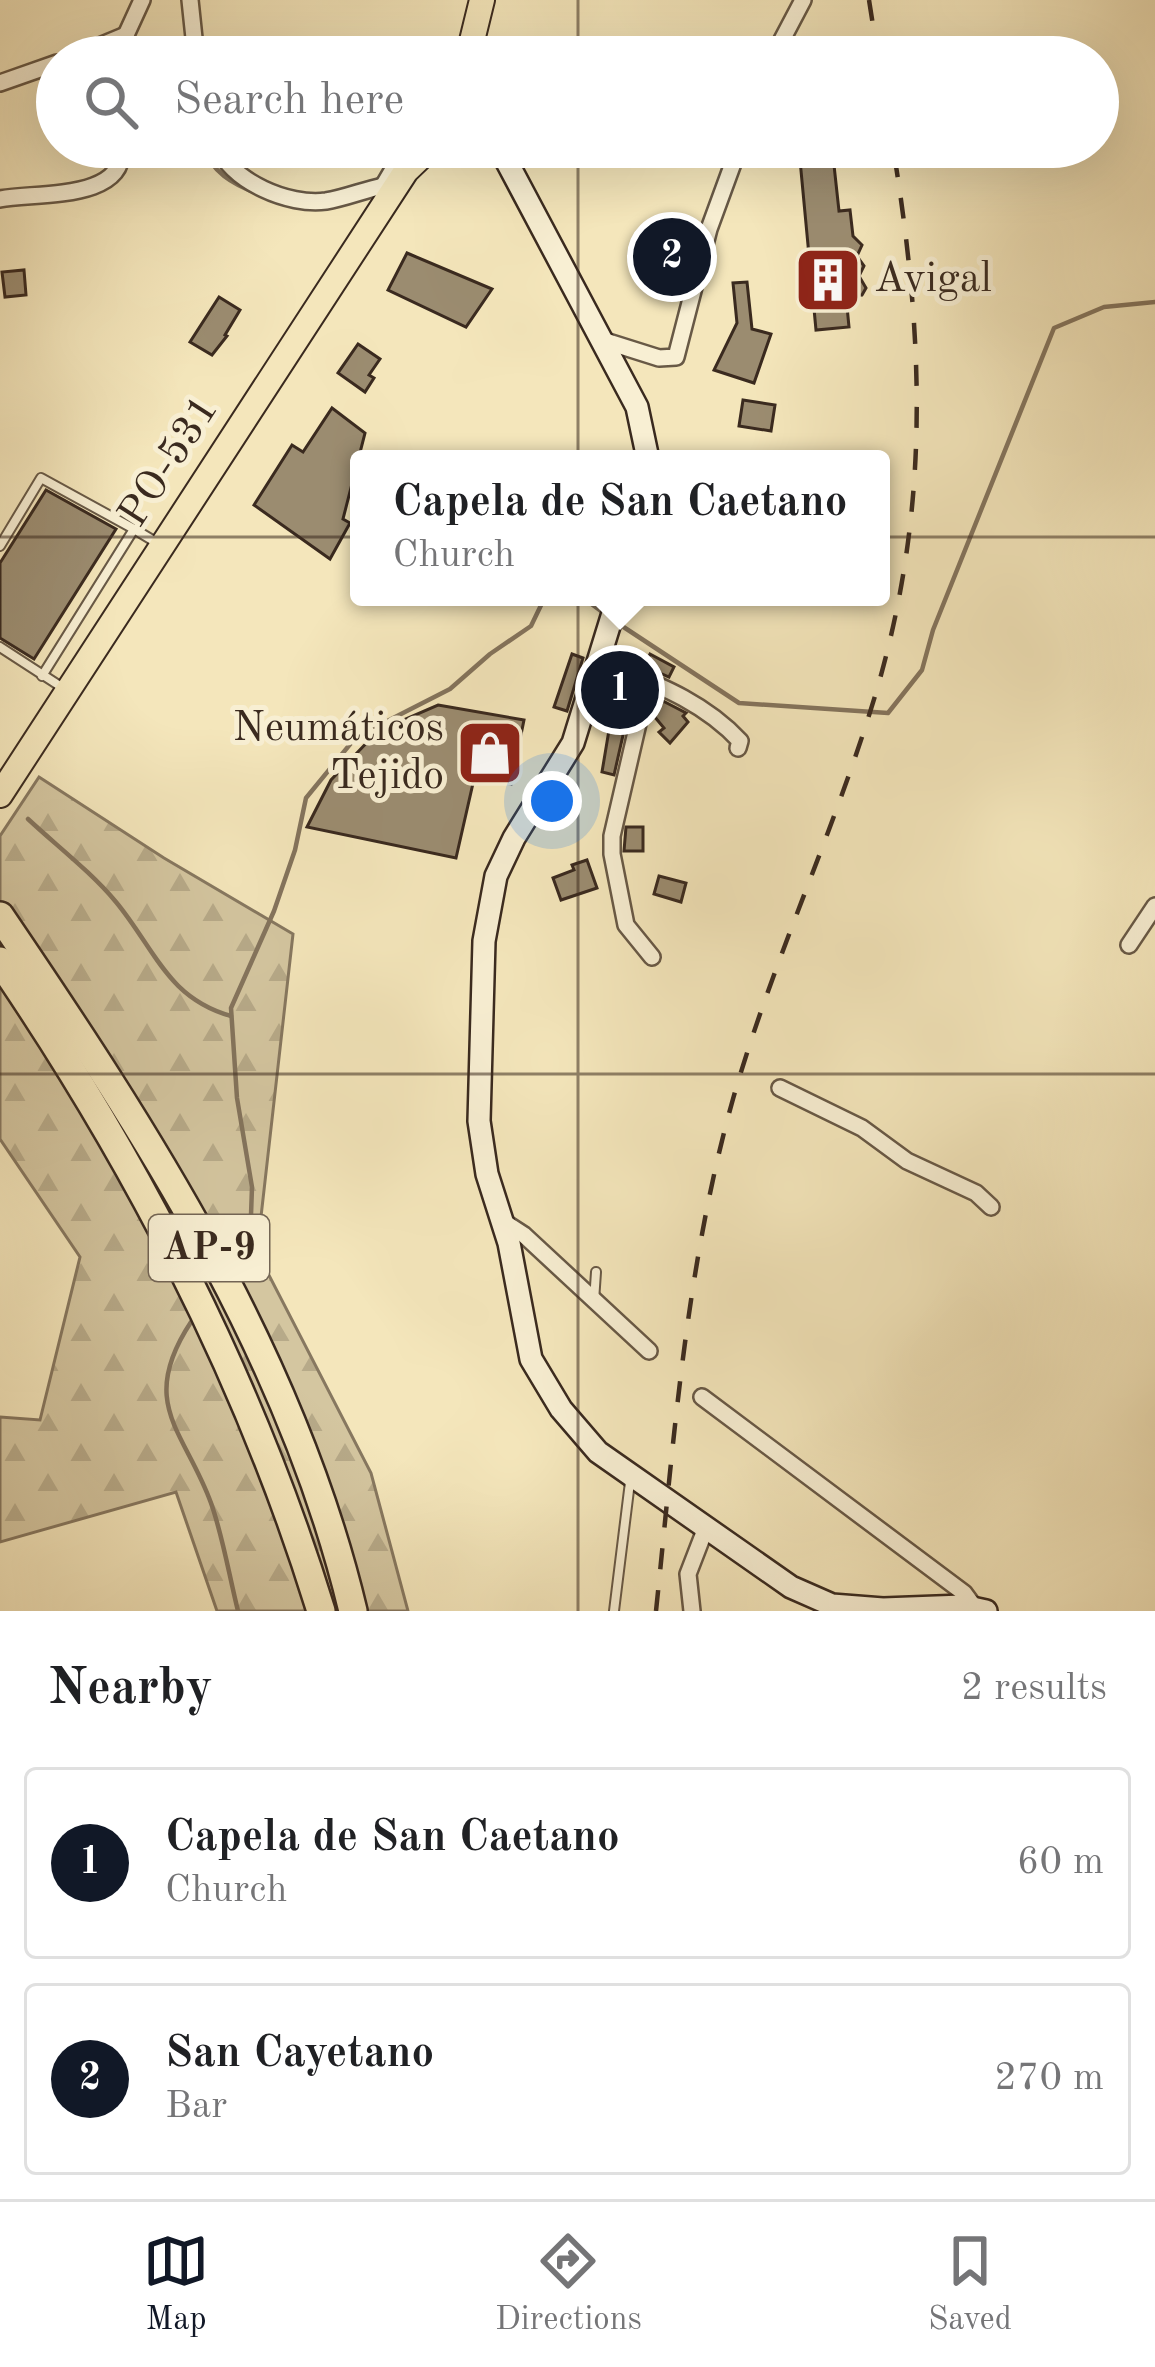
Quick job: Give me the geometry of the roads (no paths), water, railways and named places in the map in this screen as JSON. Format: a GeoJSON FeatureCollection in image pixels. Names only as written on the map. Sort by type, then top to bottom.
{"type":"FeatureCollection","features":[{"type":"Feature","properties":{"kind":"highway","name":"AP-9"},"geometry":{"type":"LineString","coordinates":[[0,916],[83,1039],[187,1208],[239,1304],[294,1427],[340,1554],[353,1611]]}},
{"type":"Feature","properties":{"kind":"highway","name":"AP-9"},"geometry":{"type":"LineString","coordinates":[[0,962],[107,1127],[168,1237],[268,1454],[320,1611]]}},
{"type":"Feature","properties":{"kind":"main road"},"geometry":{"type":"LineString","coordinates":[[473,36],[482,0]]}},
{"type":"Feature","properties":{"kind":"main road","name":"PO-531"},"geometry":{"type":"LineString","coordinates":[[0,795],[400,168]]}},
{"type":"Feature","properties":{"kind":"main road"},"geometry":{"type":"LineString","coordinates":[[507,168],[602,340],[643,423],[647,450]]}},
{"type":"Feature","properties":{"kind":"main road"},"geometry":{"type":"LineString","coordinates":[[614,606],[566,758],[502,861],[487,917],[479,1014],[479,1121],[531,1359],[578,1432],[631,1479],[791,1587],[832,1604],[980,1609]]}},
{"type":"Feature","properties":{"kind":"street"},"geometry":{"type":"LineString","coordinates":[[126,35],[142,0]]}},
{"type":"Feature","properties":{"kind":"street"},"geometry":{"type":"LineString","coordinates":[[190,0],[194,36]]}},
{"type":"Feature","properties":{"kind":"street"},"geometry":{"type":"LineString","coordinates":[[784,36],[802,0]]}},
{"type":"Feature","properties":{"kind":"street"},"geometry":{"type":"LineString","coordinates":[[0,83],[36,70]]}},
{"type":"Feature","properties":{"kind":"street"},"geometry":{"type":"LineString","coordinates":[[0,199],[96,188],[119,168]]}},
{"type":"Feature","properties":{"kind":"street"},"geometry":{"type":"LineString","coordinates":[[231,168],[242,178],[303,200],[324,201],[383,186]]}},
{"type":"Feature","properties":{"kind":"street","name":"PO-531"},"geometry":{"type":"LineString","coordinates":[[0,781],[398,168]]}},
{"type":"Feature","properties":{"kind":"street","name":"PO-531"},"geometry":{"type":"LineString","coordinates":[[0,806],[75,701],[418,168]]}},
{"type":"Feature","properties":{"kind":"street"},"geometry":{"type":"LineString","coordinates":[[602,340],[664,359],[676,357],[709,230],[731,168]]}},
{"type":"Feature","properties":{"kind":"street"},"geometry":{"type":"LineString","coordinates":[[598,660],[720,719],[740,741],[738,748]]}},
{"type":"Feature","properties":{"kind":"street"},"geometry":{"type":"LineString","coordinates":[[652,957],[626,925],[611,854],[612,824],[640,715],[659,686]]}},
{"type":"Feature","properties":{"kind":"street"},"geometry":{"type":"LineString","coordinates":[[588,693],[640,715]]}},
{"type":"Feature","properties":{"kind":"street"},"geometry":{"type":"LineString","coordinates":[[1129,945],[1155,906]]}},
{"type":"Feature","properties":{"kind":"street"},"geometry":{"type":"LineString","coordinates":[[779,1088],[862,1128],[907,1161],[976,1192],[991,1207]]}},
{"type":"Feature","properties":{"kind":"street"},"geometry":{"type":"LineString","coordinates":[[504,1222],[649,1351]]}},
{"type":"Feature","properties":{"kind":"street"},"geometry":{"type":"LineString","coordinates":[[702,1396],[980,1609]]}},
{"type":"Feature","properties":{"kind":"street"},"geometry":{"type":"LineString","coordinates":[[692,1611],[688,1574],[705,1529]]}},
{"type":"Feature","properties":{"kind":"lane"},"geometry":{"type":"LineString","coordinates":[[0,546],[41,478],[154,541]]}},
{"type":"Feature","properties":{"kind":"lane"},"geometry":{"type":"LineString","coordinates":[[42,676],[134,529]]}},
{"type":"Feature","properties":{"kind":"lane"},"geometry":{"type":"LineString","coordinates":[[0,647],[60,686]]}},
{"type":"Feature","properties":{"kind":"lane"},"geometry":{"type":"LineString","coordinates":[[594,1301],[596,1272]]}},
{"type":"Feature","properties":{"kind":"lane"},"geometry":{"type":"LineString","coordinates":[[614,1611],[631,1479]]}},
{"type":"Feature","properties":{"kind":"waterway"},"geometry":{"type":"LineString","coordinates":[[217,168],[256,193]]}},
{"type":"Feature","properties":{"kind":"waterway"},"geometry":{"type":"LineString","coordinates":[[619,624],[739,703],[888,713],[922,670],[933,630],[1054,328],[1104,307],[1155,302]]}},
{"type":"Feature","properties":{"kind":"waterway"},"geometry":{"type":"LineString","coordinates":[[234,1265],[250,1243],[252,1187],[237,1098],[231,1008],[274,911],[306,798],[356,737],[450,689],[531,626],[541,606]]}},
{"type":"Feature","properties":{"kind":"waterway"},"geometry":{"type":"LineString","coordinates":[[594,606],[605,614]]}},
{"type":"Feature","properties":{"kind":"waterway"},"geometry":{"type":"LineString","coordinates":[[28,819],[106,891],[177,984],[209,1008],[231,1016]]}},
{"type":"Feature","properties":{"kind":"waterway"},"geometry":{"type":"LineString","coordinates":[[191,1322],[175,1350],[167,1396],[179,1436],[211,1503],[238,1611]]}},
{"type":"Feature","properties":{"kind":"railway"},"geometry":{"type":"LineString","coordinates":[[869,0],[875,36]]}},
{"type":"Feature","properties":{"kind":"railway"},"geometry":{"type":"LineString","coordinates":[[656,1611],[684,1353],[717,1162],[749,1048],[875,696],[906,558],[917,423],[916,355],[896,168]]}},
{"type":"Feature","properties":{"kind":"place","name":"San Cayetano"},"geometry":{"type":"Point","coordinates":[672,257]}},
{"type":"Feature","properties":{"kind":"place","name":"Avigal"},"geometry":{"type":"Point","coordinates":[828,280]}},
{"type":"Feature","properties":{"kind":"place","name":"Capela de San Caetano"},"geometry":{"type":"Point","coordinates":[620,690]}},
{"type":"Feature","properties":{"kind":"place","name":"Neumáticos Tejido"},"geometry":{"type":"Point","coordinates":[490,753]}}]}
